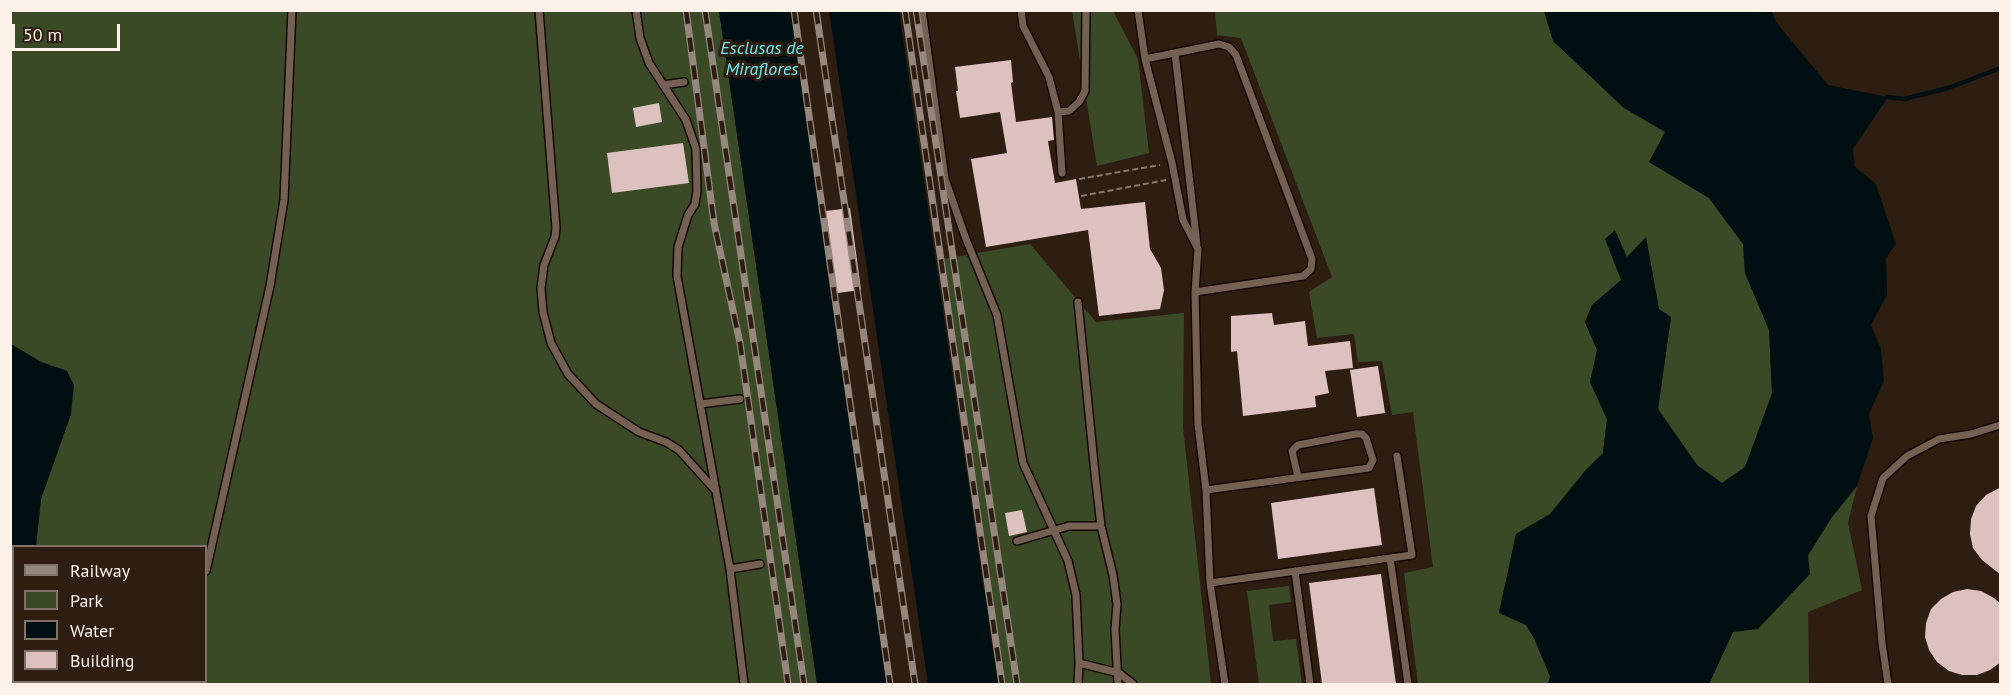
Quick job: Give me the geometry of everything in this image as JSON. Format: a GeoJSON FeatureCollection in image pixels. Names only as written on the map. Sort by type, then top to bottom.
{"type":"FeatureCollection","features":[{"type":"Feature","properties":{"kind":"lane"},"geometry":{"type":"LineString","coordinates":[[207,567],[270,286],[284,200],[292,10]]}},
{"type":"Feature","properties":{"kind":"lane"},"geometry":{"type":"LineString","coordinates":[[539,10],[556,228],[555,237],[544,265],[541,288],[543,312],[551,343],[568,374],[596,404],[639,432],[666,442],[679,450],[717,492]]}},
{"type":"Feature","properties":{"kind":"lane"},"geometry":{"type":"LineString","coordinates":[[636,10],[640,38],[649,63],[686,120],[696,149],[695,204],[682,232],[676,262],[730,569],[744,684]]}},
{"type":"Feature","properties":{"kind":"lane"},"geometry":{"type":"LineString","coordinates":[[922,10],[945,179],[966,239],[997,315],[1023,463],[1068,561],[1076,595],[1078,684]]}},
{"type":"Feature","properties":{"kind":"lane"},"geometry":{"type":"LineString","coordinates":[[1021,10],[1023,26],[1049,77],[1058,112],[1062,173]]}},
{"type":"Feature","properties":{"kind":"lane"},"geometry":{"type":"LineString","coordinates":[[1058,112],[1069,111],[1085,91],[1086,10]]}},
{"type":"Feature","properties":{"kind":"lane"},"geometry":{"type":"LineString","coordinates":[[1137,10],[1145,59],[1184,220],[1198,249]]}},
{"type":"Feature","properties":{"kind":"lane"},"geometry":{"type":"LineString","coordinates":[[1145,59],[1219,44],[1229,47],[1236,55],[1312,259],[1311,269],[1303,276],[1195,292]]}},
{"type":"Feature","properties":{"kind":"lane"},"geometry":{"type":"LineString","coordinates":[[1175,53],[1198,249],[1195,292],[1198,424],[1206,490],[1210,583],[1225,684]]}},
{"type":"Feature","properties":{"kind":"lane"},"geometry":{"type":"LineString","coordinates":[[663,85],[684,82]]}},
{"type":"Feature","properties":{"kind":"lane"},"geometry":{"type":"LineString","coordinates":[[1078,302],[1101,526],[1113,575],[1117,604],[1115,629],[1118,684]]}},
{"type":"Feature","properties":{"kind":"lane"},"geometry":{"type":"LineString","coordinates":[[700,404],[740,399]]}},
{"type":"Feature","properties":{"kind":"lane"},"geometry":{"type":"LineString","coordinates":[[1888,684],[1882,643],[1871,516],[1883,478],[1907,456],[1939,439],[1971,434],[2001,425]]}},
{"type":"Feature","properties":{"kind":"lane"},"geometry":{"type":"LineString","coordinates":[[1206,490],[1369,468],[1372,460],[1366,438],[1362,434],[1356,434],[1298,445],[1292,451],[1298,477]]}},
{"type":"Feature","properties":{"kind":"lane"},"geometry":{"type":"LineString","coordinates":[[1210,583],[1412,555],[1397,456]]}},
{"type":"Feature","properties":{"kind":"lane"},"geometry":{"type":"LineString","coordinates":[[1017,541],[1069,526],[1101,526]]}},
{"type":"Feature","properties":{"kind":"lane"},"geometry":{"type":"LineString","coordinates":[[1390,558],[1408,684]]}},
{"type":"Feature","properties":{"kind":"lane"},"geometry":{"type":"LineString","coordinates":[[730,569],[760,564]]}},
{"type":"Feature","properties":{"kind":"lane"},"geometry":{"type":"LineString","coordinates":[[1294,571],[1310,684]]}},
{"type":"Feature","properties":{"kind":"lane"},"geometry":{"type":"LineString","coordinates":[[1079,663],[1119,673],[1133,684]]}},
{"type":"Feature","properties":{"kind":"path"},"geometry":{"type":"LineString","coordinates":[[1079,179],[1172,163]]}},
{"type":"Feature","properties":{"kind":"path"},"geometry":{"type":"LineString","coordinates":[[1082,196],[1174,179]]}},
{"type":"Feature","properties":{"kind":"green space"},"geometry":{"type":"Polygon","coordinates":[[[11,11],[719,11],[817,684],[22,684],[207,683],[207,545],[36,545],[41,499],[71,414],[67,371],[41,362],[11,344],[11,11]]]}},
{"type":"Feature","properties":{"kind":"green space"},"geometry":{"type":"Polygon","coordinates":[[[1072,11],[1113,11],[1138,59],[1149,153],[1097,166],[1072,11]]]}},
{"type":"Feature","properties":{"kind":"green space"},"geometry":{"type":"Polygon","coordinates":[[[1215,11],[1544,11],[1553,41],[1624,108],[1666,132],[1649,162],[1709,198],[1743,244],[1745,273],[1769,330],[1772,393],[1765,435],[1745,467],[1722,483],[1697,465],[1658,409],[1671,318],[1659,309],[1646,238],[1627,257],[1622,280],[1592,305],[1585,322],[1597,350],[1590,382],[1607,419],[1603,453],[1550,514],[1516,534],[1499,612],[1526,625],[1534,638],[1550,677],[1548,684],[1418,684],[1404,573],[1433,567],[1413,412],[1392,415],[1382,361],[1358,362],[1354,334],[1317,338],[1309,292],[1332,277],[1241,38],[1217,35],[1215,11]]]}},
{"type":"Feature","properties":{"kind":"green space"},"geometry":{"type":"Polygon","coordinates":[[[1030,244],[1096,322],[1184,313],[1183,427],[1211,684],[1000,684],[942,259],[1030,244]]]}},
{"type":"Feature","properties":{"kind":"green space"},"geometry":{"type":"Polygon","coordinates":[[[1857,486],[1848,523],[1862,590],[1808,612],[1809,684],[1709,684],[1733,632],[1808,556],[1832,517],[1857,486]]]}},
{"type":"Feature","properties":{"kind":"green space"},"geometry":{"type":"Polygon","coordinates":[[[1289,586],[1291,602],[1269,605],[1273,641],[1296,639],[1302,684],[1259,684],[1247,591],[1289,586]]]}},
{"type":"Feature","properties":{"kind":"water","name":"Esclusas de Miraflores"},"geometry":{"type":"Polygon","coordinates":[[[719,11],[792,11],[887,684],[817,684],[719,11]]]}},
{"type":"Feature","properties":{"kind":"water","name":"Esclusas de Miraflores"},"geometry":{"type":"Polygon","coordinates":[[[829,11],[899,11],[998,684],[928,684],[829,11]]]}},
{"type":"Feature","properties":{"kind":"water"},"geometry":{"type":"Polygon","coordinates":[[[1544,11],[1772,11],[1776,22],[1828,85],[1888,97],[1853,149],[1855,167],[1876,184],[1896,244],[1886,258],[1887,295],[1871,325],[1881,349],[1884,381],[1869,414],[1873,438],[1857,486],[1832,517],[1808,555],[1810,574],[1758,629],[1733,632],[1709,684],[1548,684],[1550,676],[1526,625],[1499,613],[1516,534],[1550,514],[1603,453],[1607,419],[1590,382],[1597,350],[1585,322],[1592,305],[1621,280],[1605,239],[1615,230],[1627,257],[1646,237],[1659,309],[1671,317],[1658,409],[1697,465],[1722,483],[1745,467],[1772,393],[1769,330],[1745,273],[1743,244],[1709,198],[1649,162],[1665,132],[1624,108],[1553,41],[1544,11]]]}},
{"type":"Feature","properties":{"kind":"water"},"geometry":{"type":"Polygon","coordinates":[[[11,344],[41,362],[67,371],[74,385],[71,414],[41,499],[36,545],[12,545],[12,683],[22,684],[10,684],[11,344]]]}},
{"type":"Feature","properties":{"kind":"building"},"geometry":{"type":"Polygon","coordinates":[[[1011,60],[1013,82],[1011,83],[1016,122],[1052,117],[1054,140],[1048,141],[1055,183],[1076,179],[1081,209],[1145,202],[1150,249],[1161,268],[1164,290],[1160,309],[1099,316],[1088,230],[986,247],[971,159],[1007,153],[1000,112],[960,118],[955,67],[1011,60]]]}},
{"type":"Feature","properties":{"kind":"building"},"geometry":{"type":"Polygon","coordinates":[[[659,103],[662,122],[636,127],[633,108],[659,103]]]}},
{"type":"Feature","properties":{"kind":"building"},"geometry":{"type":"Polygon","coordinates":[[[683,143],[689,183],[612,193],[607,153],[683,143]]]}},
{"type":"Feature","properties":{"kind":"building"},"geometry":{"type":"Polygon","coordinates":[[[850,208],[861,290],[837,293],[826,211],[850,208]]]}},
{"type":"Feature","properties":{"kind":"building"},"geometry":{"type":"Polygon","coordinates":[[[1272,313],[1274,325],[1305,321],[1308,346],[1350,341],[1353,368],[1325,371],[1329,393],[1315,396],[1316,407],[1243,416],[1237,351],[1231,352],[1231,316],[1272,313]]]}},
{"type":"Feature","properties":{"kind":"building"},"geometry":{"type":"Polygon","coordinates":[[[1378,366],[1385,413],[1357,417],[1350,370],[1378,366]]]}},
{"type":"Feature","properties":{"kind":"building"},"geometry":{"type":"Polygon","coordinates":[[[2001,487],[2001,575],[1982,560],[1973,548],[1970,534],[1971,519],[1976,506],[1986,495],[2001,487]]]}},
{"type":"Feature","properties":{"kind":"building"},"geometry":{"type":"Polygon","coordinates":[[[1374,488],[1382,545],[1278,559],[1271,503],[1374,488]]]}},
{"type":"Feature","properties":{"kind":"building"},"geometry":{"type":"Polygon","coordinates":[[[1022,510],[1027,532],[1009,536],[1005,513],[1022,510]]]}},
{"type":"Feature","properties":{"kind":"building"},"geometry":{"type":"Polygon","coordinates":[[[1381,574],[1396,684],[1322,684],[1309,583],[1381,574]]]}},
{"type":"Feature","properties":{"kind":"building"},"geometry":{"type":"Polygon","coordinates":[[[1967,589],[1981,591],[2001,604],[2001,662],[1977,675],[1962,675],[1949,671],[1937,662],[1929,650],[1925,637],[1926,623],[1931,609],[1953,592],[1967,589]]]}},
{"type":"Feature","properties":{"kind":"waterway"},"geometry":{"type":"LineString","coordinates":[[1888,97],[1905,99],[1948,88],[1998,69]]}},
{"type":"Feature","properties":{"kind":"railway"},"geometry":{"type":"LineString","coordinates":[[686,10],[714,223],[740,343],[788,684]]}},
{"type":"Feature","properties":{"kind":"railway"},"geometry":{"type":"LineString","coordinates":[[705,10],[804,684]]}},
{"type":"Feature","properties":{"kind":"railway"},"geometry":{"type":"LineString","coordinates":[[794,10],[890,684]]}},
{"type":"Feature","properties":{"kind":"railway"},"geometry":{"type":"LineString","coordinates":[[816,10],[915,684]]}},
{"type":"Feature","properties":{"kind":"railway"},"geometry":{"type":"LineString","coordinates":[[905,10],[1002,684]]}},
{"type":"Feature","properties":{"kind":"railway"},"geometry":{"type":"LineString","coordinates":[[916,10],[1017,684]]}}]}
